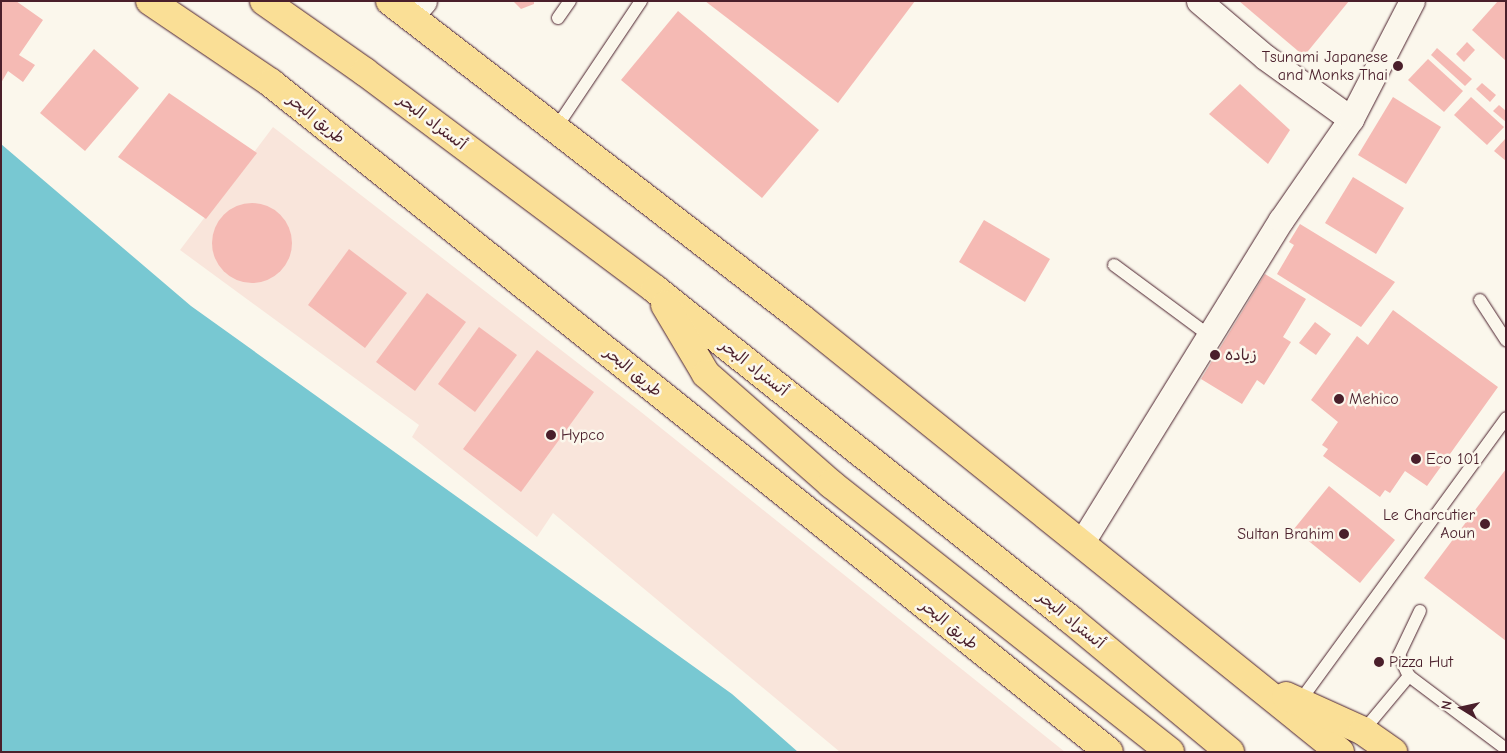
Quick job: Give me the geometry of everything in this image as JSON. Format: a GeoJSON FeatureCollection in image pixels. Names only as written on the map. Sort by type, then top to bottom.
{"type":"FeatureCollection","features":[{"type":"Feature","properties":{"kind":"highway","name":"طريق البحر"},"geometry":{"type":"LineString","coordinates":[[150,1],[271,83],[1109,752]]}},
{"type":"Feature","properties":{"kind":"highway","name":"أتستراد البحر"},"geometry":{"type":"LineString","coordinates":[[264,1],[365,72],[655,289],[1070,619],[1230,752]]}},
{"type":"Feature","properties":{"kind":"highway"},"geometry":{"type":"LineString","coordinates":[[408,6],[556,128],[1082,542],[1340,752]]}},
{"type":"Feature","properties":{"kind":"highway"},"geometry":{"type":"LineString","coordinates":[[655,289],[706,374],[831,484],[1170,752]]}},
{"type":"Feature","properties":{"kind":"highway"},"geometry":{"type":"LineString","coordinates":[[1256,684],[1363,731],[1394,752]]}},
{"type":"Feature","properties":{"kind":"street"},"geometry":{"type":"LineString","coordinates":[[1199,1],[1265,57],[1351,119]]}},
{"type":"Feature","properties":{"kind":"street"},"geometry":{"type":"LineString","coordinates":[[1082,542],[1281,220],[1351,119],[1412,1]]}},
{"type":"Feature","properties":{"kind":"lane"},"geometry":{"type":"LineString","coordinates":[[558,18],[570,1]]}},
{"type":"Feature","properties":{"kind":"lane"},"geometry":{"type":"LineString","coordinates":[[556,128],[641,1]]}},
{"type":"Feature","properties":{"kind":"lane"},"geometry":{"type":"LineString","coordinates":[[1114,265],[1210,336]]}},
{"type":"Feature","properties":{"kind":"lane"},"geometry":{"type":"LineString","coordinates":[[1480,300],[1506,340]]}},
{"type":"Feature","properties":{"kind":"lane"},"geometry":{"type":"LineString","coordinates":[[1300,702],[1506,418]]}},
{"type":"Feature","properties":{"kind":"lane"},"geometry":{"type":"LineString","coordinates":[[1420,611],[1398,655],[1409,676],[1506,749]]}},
{"type":"Feature","properties":{"kind":"lane"},"geometry":{"type":"LineString","coordinates":[[1363,731],[1409,676]]}},
{"type":"Feature","properties":{"kind":"shaded area"},"geometry":{"type":"Polygon","coordinates":[[[273,127],[636,408],[1065,752],[840,752],[553,513],[537,537],[412,437],[419,425],[180,250],[273,127]]]}},
{"type":"Feature","properties":{"kind":"water"},"geometry":{"type":"Polygon","coordinates":[[[1,144],[191,306],[732,694],[798,752],[1,752],[1,144]]]}},
{"type":"Feature","properties":{"kind":"building"},"geometry":{"type":"Polygon","coordinates":[[[1,1],[16,1],[43,20],[19,55],[35,65],[23,82],[8,71],[1,83],[1,1]]]}},
{"type":"Feature","properties":{"kind":"building"},"geometry":{"type":"Polygon","coordinates":[[[513,1],[534,1],[534,4],[521,9],[513,1]]]}},
{"type":"Feature","properties":{"kind":"building"},"geometry":{"type":"Polygon","coordinates":[[[705,1],[915,1],[838,103],[705,1]]]}},
{"type":"Feature","properties":{"kind":"building"},"geometry":{"type":"Polygon","coordinates":[[[1239,1],[1349,1],[1304,56],[1239,1]]]}},
{"type":"Feature","properties":{"kind":"building"},"geometry":{"type":"Polygon","coordinates":[[[1498,1],[1506,1],[1506,61],[1472,30],[1498,1]]]}},
{"type":"Feature","properties":{"kind":"building"},"geometry":{"type":"Polygon","coordinates":[[[678,11],[819,130],[762,198],[621,80],[678,11]]]}},
{"type":"Feature","properties":{"kind":"building"},"geometry":{"type":"Polygon","coordinates":[[[1467,42],[1475,50],[1464,62],[1456,54],[1467,42]]]}},
{"type":"Feature","properties":{"kind":"building"},"geometry":{"type":"Polygon","coordinates":[[[1437,48],[1472,79],[1465,86],[1431,55],[1437,48]]]}},
{"type":"Feature","properties":{"kind":"building"},"geometry":{"type":"Polygon","coordinates":[[[94,49],[139,88],[85,151],[40,113],[94,49]]]}},
{"type":"Feature","properties":{"kind":"building"},"geometry":{"type":"Polygon","coordinates":[[[1428,59],[1463,91],[1444,112],[1408,80],[1428,59]]]}},
{"type":"Feature","properties":{"kind":"building"},"geometry":{"type":"Polygon","coordinates":[[[1482,83],[1496,95],[1490,102],[1476,89],[1482,83]]]}},
{"type":"Feature","properties":{"kind":"building"},"geometry":{"type":"Polygon","coordinates":[[[1240,84],[1290,130],[1268,164],[1209,114],[1240,84]]]}},
{"type":"Feature","properties":{"kind":"building"},"geometry":{"type":"Polygon","coordinates":[[[169,93],[257,153],[206,219],[118,157],[169,93]]]}},
{"type":"Feature","properties":{"kind":"building"},"geometry":{"type":"Polygon","coordinates":[[[1393,97],[1441,127],[1406,184],[1358,155],[1393,97]]]}},
{"type":"Feature","properties":{"kind":"building"},"geometry":{"type":"Polygon","coordinates":[[[1471,97],[1504,127],[1487,145],[1454,115],[1471,97]]]}},
{"type":"Feature","properties":{"kind":"building"},"geometry":{"type":"Polygon","coordinates":[[[1499,105],[1506,111],[1506,122],[1493,111],[1499,105]]]}},
{"type":"Feature","properties":{"kind":"building"},"geometry":{"type":"Polygon","coordinates":[[[1506,138],[1506,161],[1494,151],[1506,138]]]}},
{"type":"Feature","properties":{"kind":"building"},"geometry":{"type":"Polygon","coordinates":[[[1353,177],[1404,208],[1376,254],[1325,223],[1353,177]]]}},
{"type":"Feature","properties":{"kind":"building"},"geometry":{"type":"Polygon","coordinates":[[[252,203],[267,206],[280,215],[289,228],[292,243],[289,258],[280,271],[267,280],[252,283],[237,280],[224,271],[215,258],[212,243],[215,228],[224,215],[237,206],[252,203]]]}},
{"type":"Feature","properties":{"kind":"building"},"geometry":{"type":"Polygon","coordinates":[[[984,220],[1050,259],[1025,302],[959,262],[984,220]]]}},
{"type":"Feature","properties":{"kind":"building"},"geometry":{"type":"Polygon","coordinates":[[[1300,224],[1395,282],[1361,327],[1277,274],[1294,245],[1289,242],[1300,224]]]}},
{"type":"Feature","properties":{"kind":"building"},"geometry":{"type":"Polygon","coordinates":[[[349,249],[407,293],[365,348],[308,305],[349,249]]]}},
{"type":"Feature","properties":{"kind":"building"},"geometry":{"type":"Polygon","coordinates":[[[1265,274],[1306,299],[1283,337],[1291,342],[1264,385],[1257,380],[1242,404],[1201,379],[1265,274]]]}},
{"type":"Feature","properties":{"kind":"building"},"geometry":{"type":"Polygon","coordinates":[[[427,293],[466,322],[415,391],[376,362],[427,293]]]}},
{"type":"Feature","properties":{"kind":"building"},"geometry":{"type":"Polygon","coordinates":[[[1393,310],[1498,387],[1427,486],[1405,471],[1390,493],[1385,490],[1380,497],[1323,456],[1328,449],[1322,445],[1338,422],[1311,400],[1357,336],[1368,345],[1393,310]]]}},
{"type":"Feature","properties":{"kind":"building"},"geometry":{"type":"Polygon","coordinates":[[[1315,322],[1331,334],[1316,355],[1299,343],[1315,322]]]}},
{"type":"Feature","properties":{"kind":"building"},"geometry":{"type":"Polygon","coordinates":[[[479,327],[517,355],[475,412],[438,384],[479,327]]]}},
{"type":"Feature","properties":{"kind":"building"},"geometry":{"type":"Polygon","coordinates":[[[537,350],[594,392],[521,492],[463,449],[537,350]]]}},
{"type":"Feature","properties":{"kind":"building","name":"Le Charcutier Aoun"},"geometry":{"type":"Polygon","coordinates":[[[1506,469],[1506,641],[1424,578],[1506,469]]]}},
{"type":"Feature","properties":{"kind":"building","name":"Sultan Brahim"},"geometry":{"type":"Polygon","coordinates":[[[1329,486],[1395,540],[1360,583],[1294,529],[1329,486]]]}},
{"type":"Feature","properties":{"kind":"place","name":"Tsunami Japanese and Monks Thai"},"geometry":{"type":"Point","coordinates":[1398,66]}},
{"type":"Feature","properties":{"kind":"place","name":"زياده"},"geometry":{"type":"Point","coordinates":[1215,355]}},
{"type":"Feature","properties":{"kind":"place","name":"Mehico"},"geometry":{"type":"Point","coordinates":[1339,399]}},
{"type":"Feature","properties":{"kind":"place","name":"Hypco"},"geometry":{"type":"Point","coordinates":[551,435]}},
{"type":"Feature","properties":{"kind":"place","name":"Eco 101"},"geometry":{"type":"Point","coordinates":[1416,459]}},
{"type":"Feature","properties":{"kind":"place","name":"Le Charcutier Aoun"},"geometry":{"type":"Point","coordinates":[1485,524]}},
{"type":"Feature","properties":{"kind":"place","name":"Sultan Brahim"},"geometry":{"type":"Point","coordinates":[1344,534]}},
{"type":"Feature","properties":{"kind":"place","name":"Pizza Hut"},"geometry":{"type":"Point","coordinates":[1379,662]}}]}
